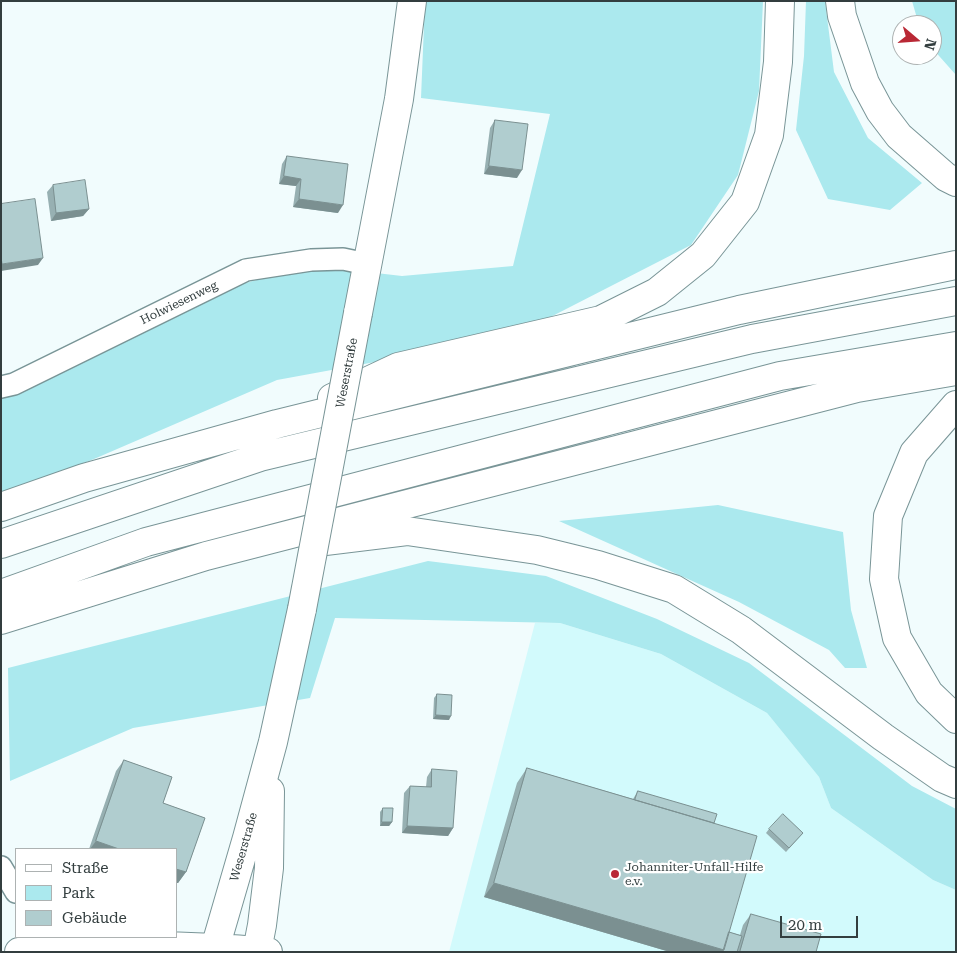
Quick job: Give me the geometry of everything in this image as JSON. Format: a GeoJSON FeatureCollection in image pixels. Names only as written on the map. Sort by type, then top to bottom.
{"type":"FeatureCollection","features":[{"type":"Feature","properties":{"kind":"main road","name":"Weserstraße"},"geometry":{"type":"LineString","coordinates":[[215,950],[273,742],[302,609],[399,99],[412,1]]}},
{"type":"Feature","properties":{"kind":"main road"},"geometry":{"type":"LineString","coordinates":[[277,424],[398,368],[601,320],[657,292],[704,255],[745,202],[769,135],[778,62],[780,1]]}},
{"type":"Feature","properties":{"kind":"main road"},"geometry":{"type":"LineString","coordinates":[[840,1],[842,16],[865,83],[880,111],[899,136],[946,177],[956,182]]}},
{"type":"Feature","properties":{"kind":"main road"},"geometry":{"type":"LineString","coordinates":[[1,506],[84,478],[277,424],[739,310],[956,265]]}},
{"type":"Feature","properties":{"kind":"main road"},"geometry":{"type":"LineString","coordinates":[[1,544],[260,457],[752,339],[956,301]]}},
{"type":"Feature","properties":{"kind":"main road"},"geometry":{"type":"LineString","coordinates":[[1,594],[146,542],[780,376],[956,346]]}},
{"type":"Feature","properties":{"kind":"main road"},"geometry":{"type":"LineString","coordinates":[[1,620],[206,556],[856,388],[956,371]]}},
{"type":"Feature","properties":{"kind":"main road"},"geometry":{"type":"LineString","coordinates":[[956,405],[914,453],[888,516],[884,579],[897,638],[929,693],[956,719]]}},
{"type":"Feature","properties":{"kind":"main road"},"geometry":{"type":"LineString","coordinates":[[206,556],[407,531],[537,550],[598,565],[674,589],[741,630],[883,737],[942,778],[956,784]]}},
{"type":"Feature","properties":{"kind":"main road","name":"Weserstraße"},"geometry":{"type":"LineString","coordinates":[[260,951],[269,868],[273,742]]}},
{"type":"Feature","properties":{"kind":"main road"},"geometry":{"type":"LineString","coordinates":[[19,952],[46,943],[215,950],[240,948],[260,951]]}},
{"type":"Feature","properties":{"kind":"street","name":"Holwiesenweg"},"geometry":{"type":"LineString","coordinates":[[1,387],[14,384],[246,270],[311,260],[342,259],[367,264]]}},
{"type":"Feature","properties":{"kind":"street"},"geometry":{"type":"LineString","coordinates":[[1,868],[15,890]]}},
{"type":"Feature","properties":{"kind":"shaded area"},"geometry":{"type":"Polygon","coordinates":[[[535,623],[560,623],[661,654],[767,713],[819,777],[831,808],[933,880],[956,890],[956,952],[449,952],[535,623]]]}},
{"type":"Feature","properties":{"kind":"green space"},"geometry":{"type":"Polygon","coordinates":[[[425,1],[763,1],[759,91],[738,175],[691,245],[533,326],[397,358],[277,380],[94,459],[1,495],[1,393],[239,285],[307,265],[402,276],[513,266],[550,114],[421,98],[425,1]]]}},
{"type":"Feature","properties":{"kind":"green space"},"geometry":{"type":"Polygon","coordinates":[[[806,1],[825,1],[834,72],[868,138],[922,183],[890,210],[828,199],[796,130],[804,56],[806,1]]]}},
{"type":"Feature","properties":{"kind":"green space"},"geometry":{"type":"Polygon","coordinates":[[[912,1],[956,1],[956,75],[942,59],[942,15],[916,15],[912,1]]]}},
{"type":"Feature","properties":{"kind":"green space"},"geometry":{"type":"Polygon","coordinates":[[[718,505],[843,532],[851,610],[867,668],[845,668],[829,650],[739,602],[559,521],[718,505]]]}},
{"type":"Feature","properties":{"kind":"green space"},"geometry":{"type":"Polygon","coordinates":[[[428,561],[546,576],[657,619],[749,663],[912,786],[956,809],[956,890],[933,880],[831,808],[819,777],[767,713],[661,654],[560,623],[335,618],[310,698],[133,728],[10,781],[8,668],[428,561]]]}},
{"type":"Feature","properties":{"kind":"building"},"geometry":{"type":"Polygon","coordinates":[[[495,120],[528,124],[522,170],[489,166],[495,120]]]}},
{"type":"Feature","properties":{"kind":"building"},"geometry":{"type":"Polygon","coordinates":[[[287,156],[348,164],[343,205],[299,199],[301,179],[284,176],[287,156]]]}},
{"type":"Feature","properties":{"kind":"building"},"geometry":{"type":"Polygon","coordinates":[[[85,180],[89,209],[56,213],[53,185],[85,180]]]}},
{"type":"Feature","properties":{"kind":"building"},"geometry":{"type":"Polygon","coordinates":[[[35,199],[43,258],[2,264],[1,204],[35,199]]]}},
{"type":"Feature","properties":{"kind":"building"},"geometry":{"type":"Polygon","coordinates":[[[437,694],[452,695],[451,716],[436,715],[437,694]]]}},
{"type":"Feature","properties":{"kind":"building"},"geometry":{"type":"Polygon","coordinates":[[[124,760],[172,777],[163,803],[205,818],[186,872],[178,870],[178,848],[116,848],[96,841],[124,760]]]}},
{"type":"Feature","properties":{"kind":"building","name":"Johanniter-Unfall-Hilfe e.v."},"geometry":{"type":"Polygon","coordinates":[[[527,768],[757,836],[724,950],[494,883],[527,768]]]}},
{"type":"Feature","properties":{"kind":"building"},"geometry":{"type":"Polygon","coordinates":[[[432,769],[457,771],[453,828],[407,826],[410,786],[431,787],[432,769]]]}},
{"type":"Feature","properties":{"kind":"building"},"geometry":{"type":"Polygon","coordinates":[[[638,791],[717,814],[714,823],[635,800],[638,791]]]}},
{"type":"Feature","properties":{"kind":"building"},"geometry":{"type":"Polygon","coordinates":[[[383,808],[393,808],[392,822],[382,822],[383,808]]]}},
{"type":"Feature","properties":{"kind":"building"},"geometry":{"type":"Polygon","coordinates":[[[783,814],[803,833],[789,848],[769,829],[783,814]]]}},
{"type":"Feature","properties":{"kind":"building"},"geometry":{"type":"Polygon","coordinates":[[[751,914],[821,934],[816,952],[740,952],[751,914]]]}},
{"type":"Feature","properties":{"kind":"building"},"geometry":{"type":"Polygon","coordinates":[[[729,932],[742,936],[737,952],[723,952],[729,932]]]}},
{"type":"Feature","properties":{"kind":"place","name":"Johanniter-Unfall-Hilfe e.v."},"geometry":{"type":"Point","coordinates":[615,874]}}]}
